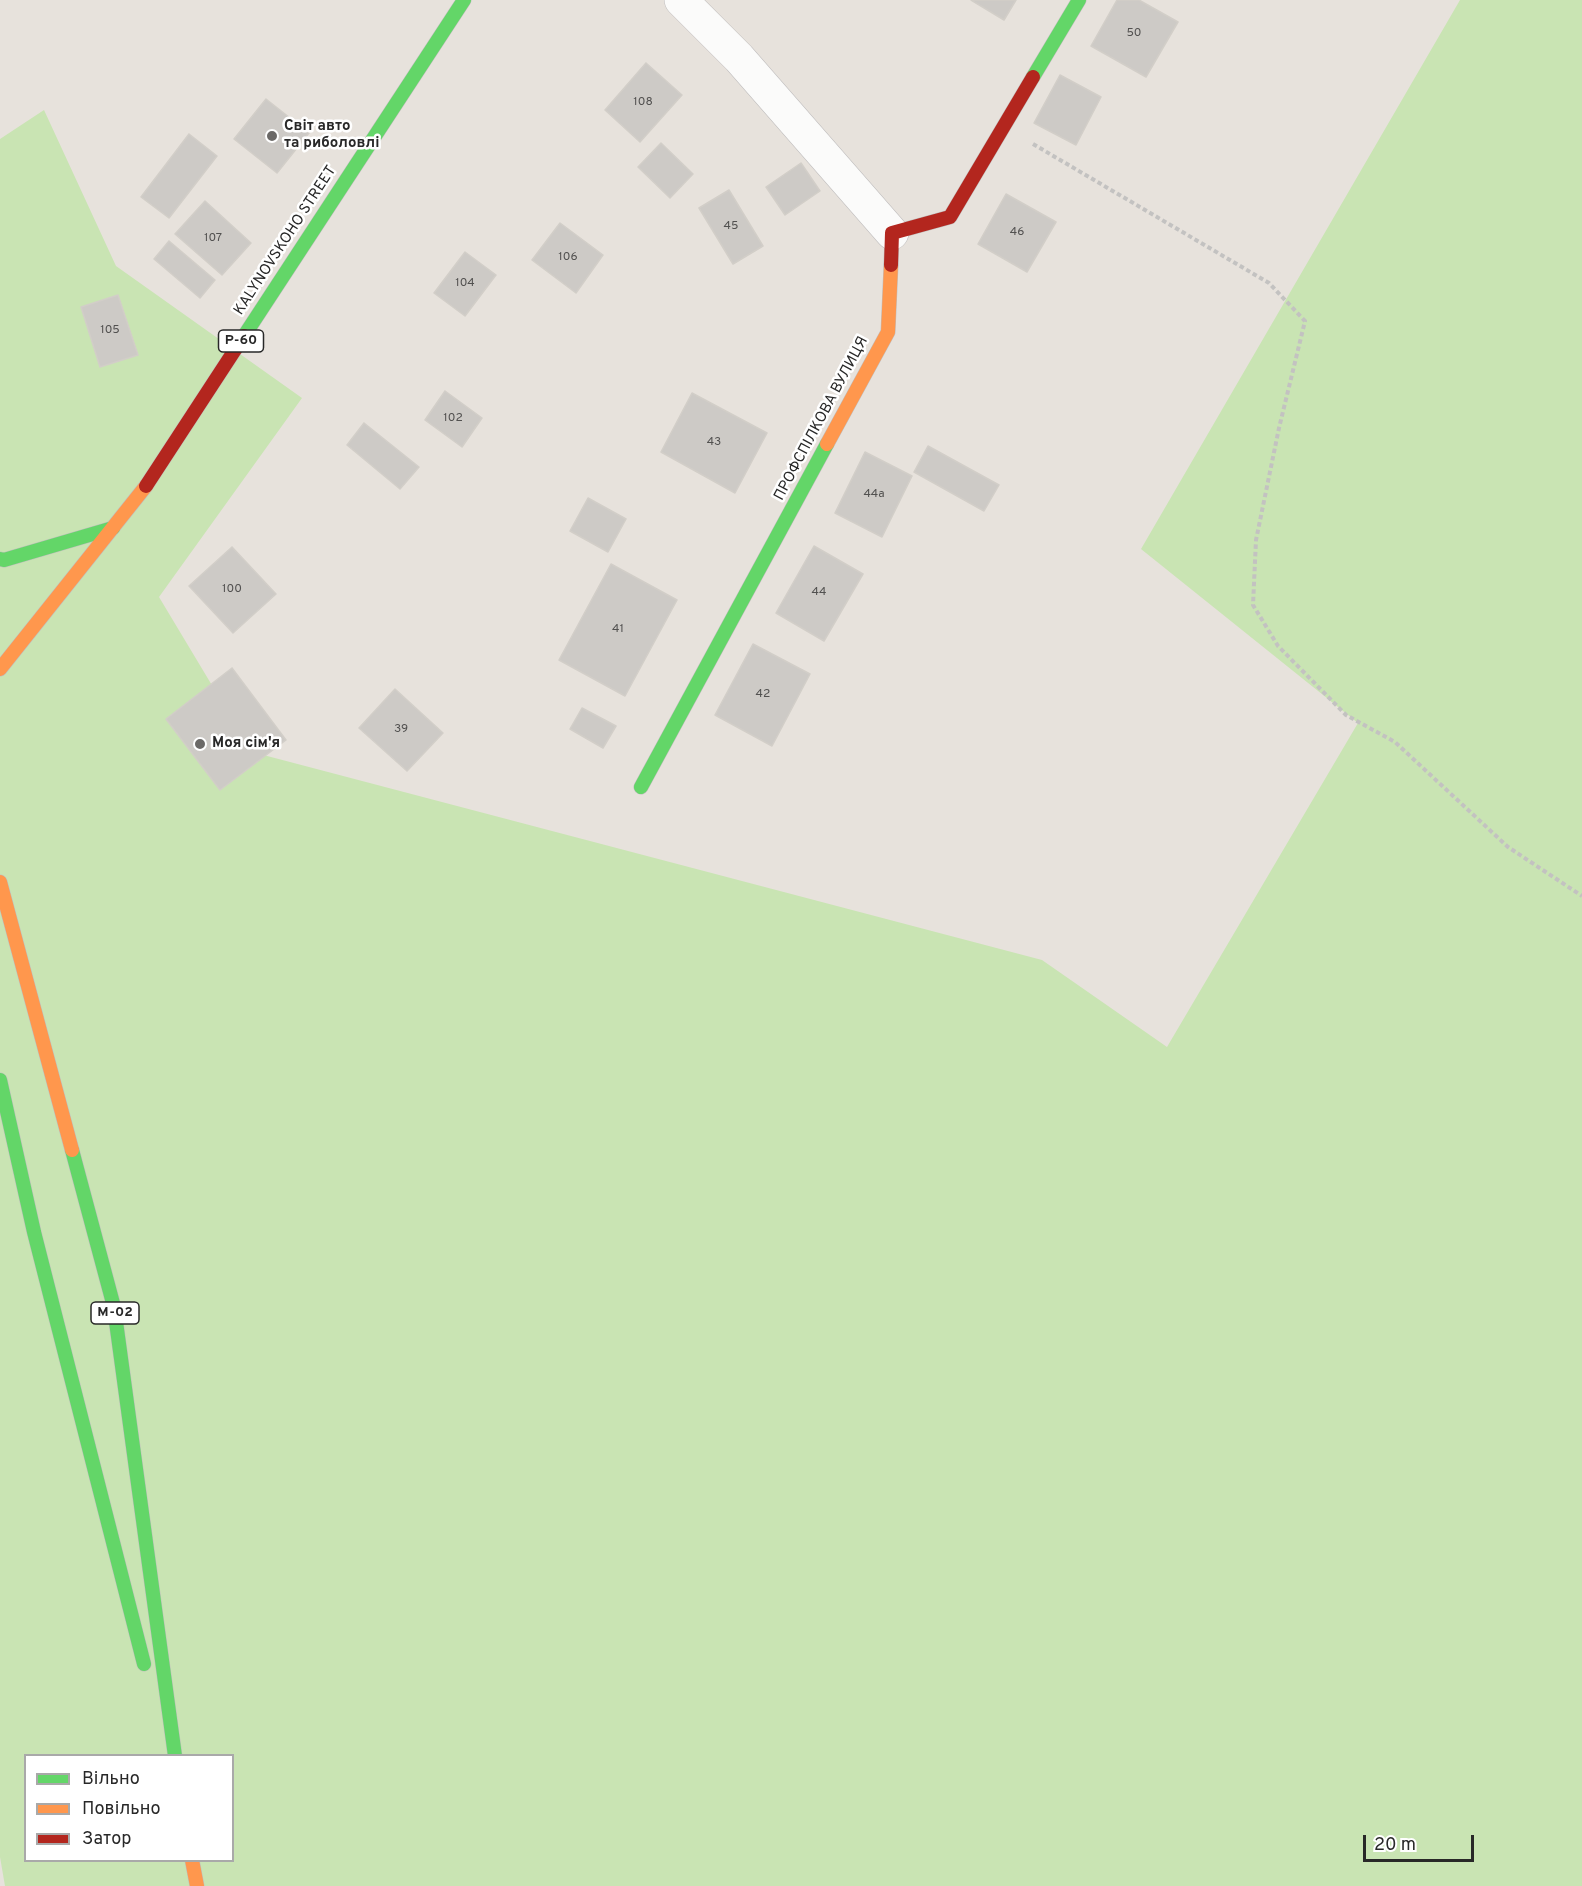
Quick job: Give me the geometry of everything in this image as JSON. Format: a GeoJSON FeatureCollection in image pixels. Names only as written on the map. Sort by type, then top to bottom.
{"type":"FeatureCollection","features":[{"type":"Feature","properties":{"kind":"main road","name":"KALYNOVSKOHO STREET"},"geometry":{"type":"LineString","coordinates":[[0,669],[152,479],[464,0]]}},
{"type":"Feature","properties":{"kind":"main road"},"geometry":{"type":"LineString","coordinates":[[892,233],[950,217],[1078,0]]}},
{"type":"Feature","properties":{"kind":"main road","name":"ПРОФСПІЛКОВА ВУЛИЦЯ"},"geometry":{"type":"LineString","coordinates":[[641,788],[888,332],[892,233]]}},
{"type":"Feature","properties":{"kind":"main road"},"geometry":{"type":"LineString","coordinates":[[0,559],[4,560],[113,528]]}},
{"type":"Feature","properties":{"kind":"main road","name":"М-02"},"geometry":{"type":"LineString","coordinates":[[0,882],[114,1307],[175,1754]]}},
{"type":"Feature","properties":{"kind":"main road"},"geometry":{"type":"LineString","coordinates":[[0,1080],[34,1232],[147,1676]]}},
{"type":"Feature","properties":{"kind":"main road"},"geometry":{"type":"LineString","coordinates":[[153,1699],[168,1754]]}},
{"type":"Feature","properties":{"kind":"main road"},"geometry":{"type":"LineString","coordinates":[[192,1862],[197,1886]]}},
{"type":"Feature","properties":{"kind":"street"},"geometry":{"type":"LineString","coordinates":[[681,0],[739,58],[892,233]]}},
{"type":"Feature","properties":{"kind":"path"},"geometry":{"type":"LineString","coordinates":[[1004,127],[1269,283],[1305,321],[1279,428],[1256,540],[1253,605],[1278,646],[1346,715],[1395,742],[1508,847],[1582,896]]}},
{"type":"Feature","properties":{"kind":"green space"},"geometry":{"type":"Polygon","coordinates":[[[1460,0],[1582,0],[1582,1886],[5,1886],[0,1857],[0,139],[44,110],[116,266],[302,398],[159,597],[252,752],[1042,960],[1167,1047],[1358,723],[1141,549],[1460,0]]]}},
{"type":"Feature","properties":{"kind":"building"},"geometry":{"type":"Polygon","coordinates":[[[971,0],[1016,0],[1004,20],[971,0]]]}},
{"type":"Feature","properties":{"kind":"building"},"geometry":{"type":"Polygon","coordinates":[[[1117,0],[1139,0],[1178,22],[1146,77],[1091,46],[1117,0]]]}},
{"type":"Feature","properties":{"kind":"building"},"geometry":{"type":"Polygon","coordinates":[[[646,63],[682,95],[640,142],[605,110],[646,63]]]}},
{"type":"Feature","properties":{"kind":"building"},"geometry":{"type":"Polygon","coordinates":[[[1060,75],[1101,97],[1076,145],[1034,123],[1060,75]]]}},
{"type":"Feature","properties":{"kind":"building","name":"Світ авто та риболовлі"},"geometry":{"type":"Polygon","coordinates":[[[266,99],[309,133],[277,173],[234,139],[266,99]]]}},
{"type":"Feature","properties":{"kind":"building"},"geometry":{"type":"Polygon","coordinates":[[[189,134],[217,156],[169,218],[141,197],[189,134]]]}},
{"type":"Feature","properties":{"kind":"building"},"geometry":{"type":"Polygon","coordinates":[[[661,143],[693,174],[670,198],[638,167],[661,143]]]}},
{"type":"Feature","properties":{"kind":"building"},"geometry":{"type":"Polygon","coordinates":[[[801,163],[820,191],[785,215],[766,187],[801,163]]]}},
{"type":"Feature","properties":{"kind":"building"},"geometry":{"type":"Polygon","coordinates":[[[729,190],[763,246],[733,264],[699,208],[729,190]]]}},
{"type":"Feature","properties":{"kind":"building"},"geometry":{"type":"Polygon","coordinates":[[[1006,194],[1056,222],[1027,272],[978,244],[1006,194]]]}},
{"type":"Feature","properties":{"kind":"building"},"geometry":{"type":"Polygon","coordinates":[[[205,201],[251,243],[222,275],[175,234],[205,201]]]}},
{"type":"Feature","properties":{"kind":"building"},"geometry":{"type":"Polygon","coordinates":[[[560,223],[603,255],[576,293],[532,260],[560,223]]]}},
{"type":"Feature","properties":{"kind":"building"},"geometry":{"type":"Polygon","coordinates":[[[169,241],[215,280],[200,298],[154,259],[169,241]]]}},
{"type":"Feature","properties":{"kind":"building"},"geometry":{"type":"Polygon","coordinates":[[[465,252],[496,275],[465,316],[434,293],[465,252]]]}},
{"type":"Feature","properties":{"kind":"building"},"geometry":{"type":"Polygon","coordinates":[[[118,295],[138,355],[100,367],[81,307],[118,295]]]}},
{"type":"Feature","properties":{"kind":"building"},"geometry":{"type":"Polygon","coordinates":[[[445,391],[482,418],[462,447],[425,420],[445,391]]]}},
{"type":"Feature","properties":{"kind":"building"},"geometry":{"type":"Polygon","coordinates":[[[692,393],[767,433],[735,493],[661,452],[692,393]]]}},
{"type":"Feature","properties":{"kind":"building"},"geometry":{"type":"Polygon","coordinates":[[[364,423],[419,467],[400,489],[347,445],[364,423]]]}},
{"type":"Feature","properties":{"kind":"building"},"geometry":{"type":"Polygon","coordinates":[[[928,446],[999,485],[984,511],[914,472],[928,446]]]}},
{"type":"Feature","properties":{"kind":"building"},"geometry":{"type":"Polygon","coordinates":[[[865,452],[912,476],[882,537],[835,513],[865,452]]]}},
{"type":"Feature","properties":{"kind":"building"},"geometry":{"type":"Polygon","coordinates":[[[588,498],[626,519],[608,552],[570,531],[588,498]]]}},
{"type":"Feature","properties":{"kind":"building"},"geometry":{"type":"Polygon","coordinates":[[[814,546],[863,574],[824,641],[776,613],[814,546]]]}},
{"type":"Feature","properties":{"kind":"building"},"geometry":{"type":"Polygon","coordinates":[[[232,547],[276,594],[233,633],[189,586],[232,547]]]}},
{"type":"Feature","properties":{"kind":"building"},"geometry":{"type":"Polygon","coordinates":[[[611,564],[677,600],[625,696],[559,660],[611,564]]]}},
{"type":"Feature","properties":{"kind":"building"},"geometry":{"type":"Polygon","coordinates":[[[753,644],[810,674],[772,746],[715,715],[753,644]]]}},
{"type":"Feature","properties":{"kind":"building"},"geometry":{"type":"Polygon","coordinates":[[[232,668],[286,740],[220,790],[166,719],[232,668]]]}},
{"type":"Feature","properties":{"kind":"building"},"geometry":{"type":"Polygon","coordinates":[[[395,689],[443,733],[407,771],[359,728],[395,689]]]}},
{"type":"Feature","properties":{"kind":"building"},"geometry":{"type":"Polygon","coordinates":[[[582,708],[616,726],[603,748],[570,729],[582,708]]]}},
{"type":"Feature","properties":{"kind":"traffic: fast"},"geometry":{"type":"LineString","coordinates":[[244,336],[464,0]]}},
{"type":"Feature","properties":{"kind":"traffic: fast"},"geometry":{"type":"LineString","coordinates":[[1033,77],[1079,0]]}},
{"type":"Feature","properties":{"kind":"traffic: fast"},"geometry":{"type":"LineString","coordinates":[[641,787],[827,444]]}},
{"type":"Feature","properties":{"kind":"traffic: fast"},"geometry":{"type":"LineString","coordinates":[[0,559],[4,560],[113,528]]}},
{"type":"Feature","properties":{"kind":"traffic: fast"},"geometry":{"type":"LineString","coordinates":[[0,1080],[34,1232],[144,1664]]}},
{"type":"Feature","properties":{"kind":"traffic: fast"},"geometry":{"type":"LineString","coordinates":[[72,1150],[114,1307],[175,1754]]}},
{"type":"Feature","properties":{"kind":"traffic: slow"},"geometry":{"type":"LineString","coordinates":[[827,444],[888,332],[891,265]]}},
{"type":"Feature","properties":{"kind":"traffic: slow"},"geometry":{"type":"LineString","coordinates":[[0,669],[146,486]]}},
{"type":"Feature","properties":{"kind":"traffic: slow"},"geometry":{"type":"LineString","coordinates":[[0,882],[72,1150]]}},
{"type":"Feature","properties":{"kind":"traffic: slow"},"geometry":{"type":"LineString","coordinates":[[192,1862],[197,1886]]}},
{"type":"Feature","properties":{"kind":"traffic: jam"},"geometry":{"type":"LineString","coordinates":[[891,265],[892,233],[950,217],[1033,77]]}},
{"type":"Feature","properties":{"kind":"traffic: jam"},"geometry":{"type":"LineString","coordinates":[[146,486],[244,336]]}},
{"type":"Feature","properties":{"kind":"place","name":"Світ авто та риболовлі"},"geometry":{"type":"Point","coordinates":[272,136]}},
{"type":"Feature","properties":{"kind":"place","name":"Моя сім'я"},"geometry":{"type":"Point","coordinates":[200,744]}}]}
